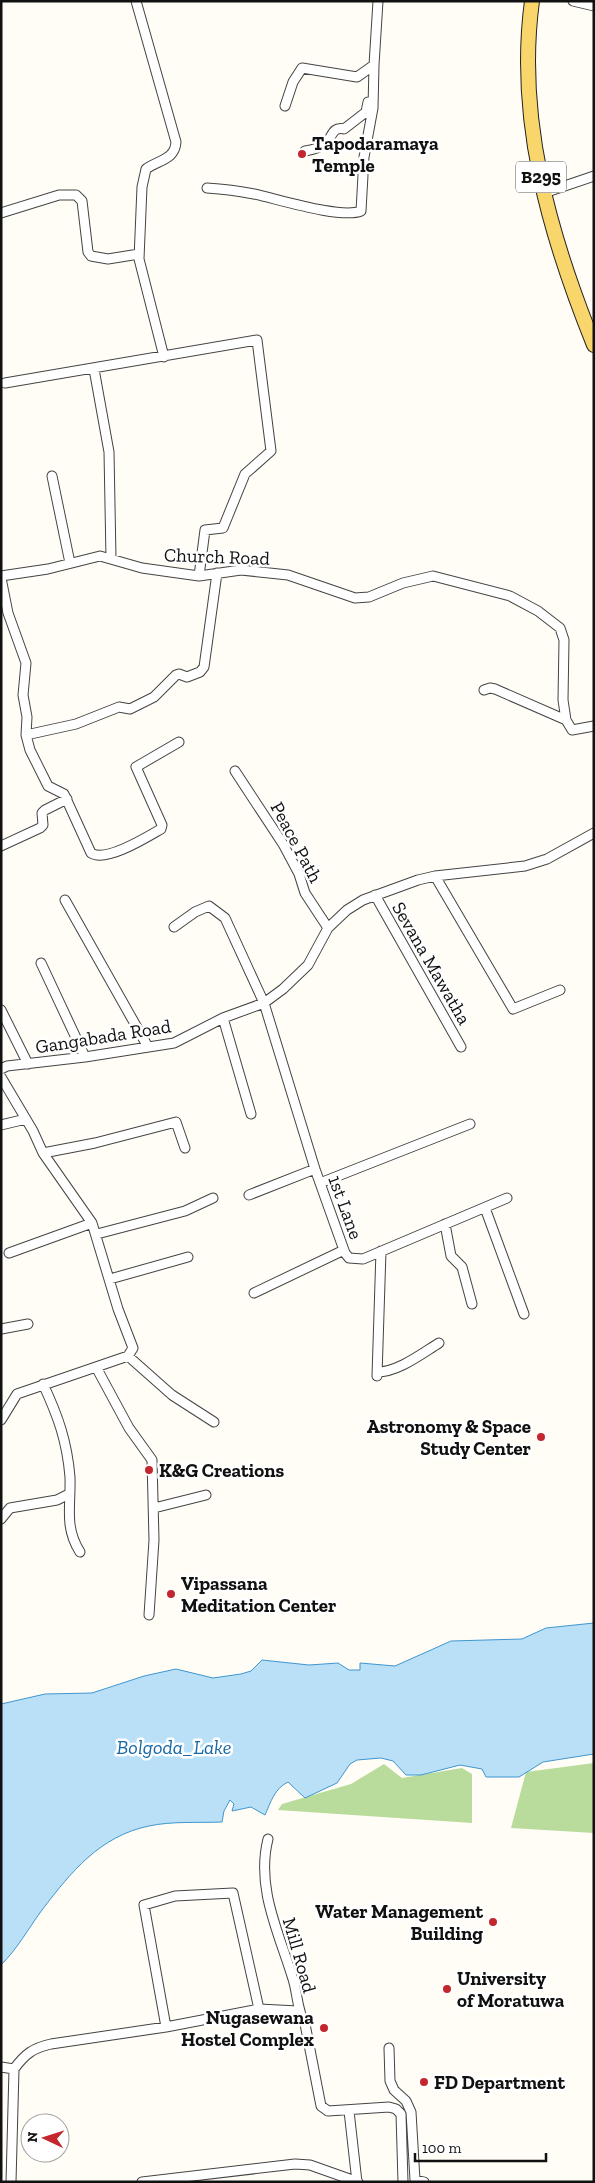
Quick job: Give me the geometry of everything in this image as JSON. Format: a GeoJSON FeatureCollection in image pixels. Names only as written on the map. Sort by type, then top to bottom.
{"type":"FeatureCollection","features":[{"type":"Feature","properties":{"kind":"main road","name":"B295"},"geometry":{"type":"LineString","coordinates":[[532,1],[526,63],[532,130],[544,192],[559,247],[594,345]]}},
{"type":"Feature","properties":{"kind":"street"},"geometry":{"type":"LineString","coordinates":[[136,1],[176,142],[176,149],[171,156],[151,165],[146,169],[142,178],[139,254],[164,357]]}},
{"type":"Feature","properties":{"kind":"street"},"geometry":{"type":"LineString","coordinates":[[207,188],[253,194],[354,214],[361,211],[364,157],[373,108],[378,1]]}},
{"type":"Feature","properties":{"kind":"street"},"geometry":{"type":"LineString","coordinates":[[573,1],[594,6]]}},
{"type":"Feature","properties":{"kind":"street"},"geometry":{"type":"LineString","coordinates":[[285,106],[292,82],[302,68],[357,77],[374,65]]}},
{"type":"Feature","properties":{"kind":"street"},"geometry":{"type":"LineString","coordinates":[[306,152],[328,142],[334,131],[340,128],[344,129],[366,112],[374,65]]}},
{"type":"Feature","properties":{"kind":"street"},"geometry":{"type":"LineString","coordinates":[[544,192],[594,176]]}},
{"type":"Feature","properties":{"kind":"street"},"geometry":{"type":"LineString","coordinates":[[1,213],[59,195],[76,195],[82,201],[90,256],[108,259],[139,254]]}},
{"type":"Feature","properties":{"kind":"street"},"geometry":{"type":"LineString","coordinates":[[5,383],[257,340],[271,452],[245,474],[223,528],[205,530],[199,576]]}},
{"type":"Feature","properties":{"kind":"street"},"geometry":{"type":"LineString","coordinates":[[94,369],[109,452],[111,558]]}},
{"type":"Feature","properties":{"kind":"street"},"geometry":{"type":"LineString","coordinates":[[52,476],[70,563]]}},
{"type":"Feature","properties":{"kind":"street","name":"Church Road"},"geometry":{"type":"LineString","coordinates":[[1,577],[48,569],[100,556],[142,568],[199,576],[241,570],[288,575],[355,598],[369,597],[403,583],[433,576],[510,596],[538,612],[560,628],[564,640],[562,679],[566,720]]}},
{"type":"Feature","properties":{"kind":"street"},"geometry":{"type":"LineString","coordinates":[[26,735],[76,724],[119,707],[130,709],[154,697],[176,675],[180,674],[187,677],[200,672],[204,667],[217,573]]}},
{"type":"Feature","properties":{"kind":"street"},"geometry":{"type":"LineString","coordinates":[[1,577],[8,613],[26,663],[23,695],[27,717],[26,735],[36,764],[48,786],[62,792],[67,799],[91,853],[96,856],[103,856],[134,844],[162,829],[162,825],[136,767],[179,742]]}},
{"type":"Feature","properties":{"kind":"street"},"geometry":{"type":"LineString","coordinates":[[484,690],[490,688],[566,720],[572,730],[594,726]]}},
{"type":"Feature","properties":{"kind":"street","name":"Peace Path"},"geometry":{"type":"LineString","coordinates":[[235,771],[283,844],[299,874],[305,893],[328,928]]}},
{"type":"Feature","properties":{"kind":"street"},"geometry":{"type":"LineString","coordinates":[[1,846],[40,828],[43,825],[42,813],[44,810],[67,799]]}},
{"type":"Feature","properties":{"kind":"street","name":"Gangabada Road"},"geometry":{"type":"LineString","coordinates":[[1,1069],[7,1066],[85,1057],[174,1043],[223,1018],[264,1003],[282,990],[308,965],[328,928],[347,910],[374,895],[434,876],[525,866],[547,859],[594,833]]}},
{"type":"Feature","properties":{"kind":"street"},"geometry":{"type":"LineString","coordinates":[[434,876],[512,1009],[560,990]]}},
{"type":"Feature","properties":{"kind":"street","name":"Sevana Mawatha"},"geometry":{"type":"LineString","coordinates":[[374,895],[461,1047]]}},
{"type":"Feature","properties":{"kind":"street"},"geometry":{"type":"LineString","coordinates":[[65,900],[148,1047]]}},
{"type":"Feature","properties":{"kind":"street","name":"1st Lane"},"geometry":{"type":"LineString","coordinates":[[174,927],[195,912],[209,906],[225,918],[264,1003],[314,1169],[344,1250],[349,1258],[356,1260],[381,1251],[508,1198]]}},
{"type":"Feature","properties":{"kind":"street"},"geometry":{"type":"LineString","coordinates":[[41,963],[85,1057]]}},
{"type":"Feature","properties":{"kind":"street"},"geometry":{"type":"LineString","coordinates":[[1,1010],[28,1064]]}},
{"type":"Feature","properties":{"kind":"street"},"geometry":{"type":"LineString","coordinates":[[223,1018],[251,1114]]}},
{"type":"Feature","properties":{"kind":"street"},"geometry":{"type":"LineString","coordinates":[[1,1420],[17,1394],[128,1356],[133,1348],[118,1309],[97,1234],[92,1223],[43,1153],[26,1119],[2,1083]]}},
{"type":"Feature","properties":{"kind":"street"},"geometry":{"type":"LineString","coordinates":[[1,1125],[26,1119]]}},
{"type":"Feature","properties":{"kind":"street"},"geometry":{"type":"LineString","coordinates":[[43,1153],[104,1142],[176,1122],[185,1148]]}},
{"type":"Feature","properties":{"kind":"street"},"geometry":{"type":"LineString","coordinates":[[320,1183],[470,1124]]}},
{"type":"Feature","properties":{"kind":"street"},"geometry":{"type":"LineString","coordinates":[[249,1194],[314,1169]]}},
{"type":"Feature","properties":{"kind":"street"},"geometry":{"type":"LineString","coordinates":[[97,1234],[185,1211],[213,1198]]}},
{"type":"Feature","properties":{"kind":"street"},"geometry":{"type":"LineString","coordinates":[[485,1208],[524,1314]]}},
{"type":"Feature","properties":{"kind":"street"},"geometry":{"type":"LineString","coordinates":[[9,1253],[92,1223]]}},
{"type":"Feature","properties":{"kind":"street"},"geometry":{"type":"LineString","coordinates":[[445,1224],[451,1256],[462,1267],[472,1304]]}},
{"type":"Feature","properties":{"kind":"street"},"geometry":{"type":"LineString","coordinates":[[254,1293],[344,1250]]}},
{"type":"Feature","properties":{"kind":"street"},"geometry":{"type":"LineString","coordinates":[[381,1251],[377,1374],[394,1369],[439,1343]]}},
{"type":"Feature","properties":{"kind":"street"},"geometry":{"type":"LineString","coordinates":[[110,1279],[188,1257]]}},
{"type":"Feature","properties":{"kind":"street"},"geometry":{"type":"LineString","coordinates":[[1,1329],[28,1324]]}},
{"type":"Feature","properties":{"kind":"street"},"geometry":{"type":"LineString","coordinates":[[128,1356],[172,1395],[214,1422]]}},
{"type":"Feature","properties":{"kind":"street"},"geometry":{"type":"LineString","coordinates":[[96,1367],[129,1428],[152,1460],[154,1508],[149,1615]]}},
{"type":"Feature","properties":{"kind":"street"},"geometry":{"type":"LineString","coordinates":[[43,1384],[61,1422],[70,1477],[71,1535],[80,1552]]}},
{"type":"Feature","properties":{"kind":"street"},"geometry":{"type":"LineString","coordinates":[[1,1519],[10,1508],[57,1500],[70,1494]]}},
{"type":"Feature","properties":{"kind":"street"},"geometry":{"type":"LineString","coordinates":[[154,1508],[206,1495]]}},
{"type":"Feature","properties":{"kind":"street","name":"Mill Road"},"geometry":{"type":"LineString","coordinates":[[268,1839],[264,1853],[268,1905],[279,1942],[293,1977],[298,2012],[304,2024],[322,2106],[328,2111],[389,2107],[396,2109],[401,2114],[403,2182]]}},
{"type":"Feature","properties":{"kind":"street"},"geometry":{"type":"LineString","coordinates":[[166,2027],[144,1905],[175,1896],[233,1893],[260,2009]]}},
{"type":"Feature","properties":{"kind":"street"},"geometry":{"type":"LineString","coordinates":[[11,2182],[14,2069],[23,2056],[36,2048],[51,2044],[166,2027],[260,2009],[298,2012]]}},
{"type":"Feature","properties":{"kind":"street"},"geometry":{"type":"LineString","coordinates":[[389,2048],[390,2081],[394,2090],[406,2101],[411,2112],[415,2180],[424,2182]]}},
{"type":"Feature","properties":{"kind":"street"},"geometry":{"type":"LineString","coordinates":[[1,2067],[14,2069]]}},
{"type":"Feature","properties":{"kind":"street"},"geometry":{"type":"LineString","coordinates":[[142,2182],[295,2164],[310,2165],[357,2182],[348,2111]]}},
{"type":"Feature","properties":{"kind":"green space"},"geometry":{"type":"Polygon","coordinates":[[[594,1763],[594,1833],[511,1828],[526,1772],[594,1763]]]}},
{"type":"Feature","properties":{"kind":"green space"},"geometry":{"type":"Polygon","coordinates":[[[384,1764],[402,1778],[462,1768],[472,1774],[472,1823],[278,1810],[282,1804],[351,1784],[384,1764]]]}},
{"type":"Feature","properties":{"kind":"water","name":"Bolgoda_Lake"},"geometry":{"type":"Polygon","coordinates":[[[594,1623],[594,1754],[543,1762],[519,1777],[486,1777],[482,1769],[460,1765],[421,1775],[406,1775],[393,1761],[381,1758],[357,1760],[350,1764],[337,1783],[305,1798],[288,1782],[276,1792],[265,1815],[251,1807],[232,1811],[234,1804],[230,1800],[224,1811],[222,1822],[167,1823],[132,1831],[101,1847],[76,1869],[42,1910],[18,1945],[1,1965],[1,1704],[45,1694],[92,1693],[144,1676],[176,1669],[213,1678],[241,1674],[251,1671],[262,1660],[309,1665],[338,1663],[349,1670],[360,1670],[360,1663],[395,1666],[451,1641],[522,1639],[546,1628],[594,1623]]]}},
{"type":"Feature","properties":{"kind":"place","name":"Tapodaramaya Temple"},"geometry":{"type":"Point","coordinates":[302,154]}},
{"type":"Feature","properties":{"kind":"place","name":"Astronomy & Space Study Center"},"geometry":{"type":"Point","coordinates":[541,1437]}},
{"type":"Feature","properties":{"kind":"place","name":"K&G Creations"},"geometry":{"type":"Point","coordinates":[149,1470]}},
{"type":"Feature","properties":{"kind":"place","name":"Vipassana Meditation Center"},"geometry":{"type":"Point","coordinates":[171,1594]}},
{"type":"Feature","properties":{"kind":"place","name":"Water Management Building"},"geometry":{"type":"Point","coordinates":[493,1922]}},
{"type":"Feature","properties":{"kind":"place","name":"University of Moratuwa"},"geometry":{"type":"Point","coordinates":[447,1989]}},
{"type":"Feature","properties":{"kind":"place","name":"Nugasewana Hostel Complex"},"geometry":{"type":"Point","coordinates":[324,2028]}},
{"type":"Feature","properties":{"kind":"place","name":"FD Department"},"geometry":{"type":"Point","coordinates":[424,2082]}}]}
